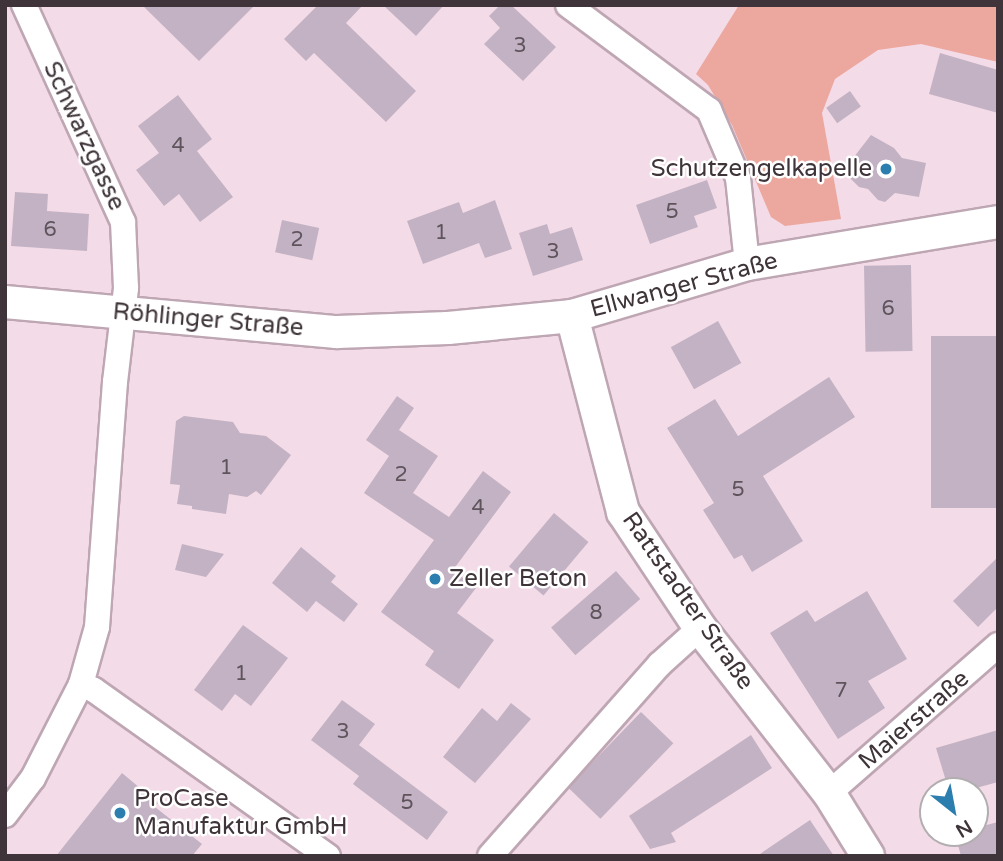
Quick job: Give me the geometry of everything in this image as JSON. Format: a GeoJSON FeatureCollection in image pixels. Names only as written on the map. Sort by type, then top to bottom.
{"type":"FeatureCollection","features":[{"type":"Feature","properties":{"kind":"street","name":"Schwarzgasse"},"geometry":{"type":"LineString","coordinates":[[5,815],[33,778],[80,684],[97,628],[126,288],[124,222],[24,5]]}},
{"type":"Feature","properties":{"kind":"street"},"geometry":{"type":"LineString","coordinates":[[568,5],[709,110],[738,178],[747,264]]}},
{"type":"Feature","properties":{"kind":"street","name":"Ellwanger Straße"},"geometry":{"type":"LineString","coordinates":[[411,331],[572,316],[747,264],[998,222]]}},
{"type":"Feature","properties":{"kind":"street","name":"Röhlinger Straße"},"geometry":{"type":"LineString","coordinates":[[5,302],[337,332],[411,331]]}},
{"type":"Feature","properties":{"kind":"street","name":"Rattstadter Straße"},"geometry":{"type":"LineString","coordinates":[[572,316],[623,512],[700,628],[829,793],[868,856]]}},
{"type":"Feature","properties":{"kind":"street"},"geometry":{"type":"LineString","coordinates":[[490,856],[660,664],[700,628]]}},
{"type":"Feature","properties":{"kind":"street","name":"Maierstraße"},"geometry":{"type":"LineString","coordinates":[[829,793],[998,645]]}},
{"type":"Feature","properties":{"kind":"street"},"geometry":{"type":"LineString","coordinates":[[80,684],[117,706],[328,856]]}},
{"type":"Feature","properties":{"kind":"shaded area"},"geometry":{"type":"Polygon","coordinates":[[[739,5],[998,5],[998,62],[921,44],[878,50],[835,79],[822,113],[841,219],[785,226],[771,217],[732,125],[708,85],[696,74],[739,5]]]}},
{"type":"Feature","properties":{"kind":"building"},"geometry":{"type":"Polygon","coordinates":[[[142,5],[255,5],[199,61],[142,5]]]}},
{"type":"Feature","properties":{"kind":"building"},"geometry":{"type":"Polygon","coordinates":[[[318,5],[363,5],[346,23],[416,91],[386,122],[314,53],[306,61],[284,39],[318,5]]]}},
{"type":"Feature","properties":{"kind":"building"},"geometry":{"type":"Polygon","coordinates":[[[383,5],[444,5],[416,36],[383,5]]]}},
{"type":"Feature","properties":{"kind":"building"},"geometry":{"type":"Polygon","coordinates":[[[500,5],[511,5],[556,47],[523,81],[484,44],[500,28],[489,16],[500,5]]]}},
{"type":"Feature","properties":{"kind":"building"},"geometry":{"type":"Polygon","coordinates":[[[940,53],[998,70],[998,113],[929,94],[940,53]]]}},
{"type":"Feature","properties":{"kind":"building"},"geometry":{"type":"Polygon","coordinates":[[[850,91],[861,107],[837,123],[826,108],[850,91]]]}},
{"type":"Feature","properties":{"kind":"building"},"geometry":{"type":"Polygon","coordinates":[[[178,95],[212,139],[197,151],[233,197],[200,222],[179,194],[164,206],[136,170],[159,153],[138,126],[178,95]]]}},
{"type":"Feature","properties":{"kind":"building","name":"Schutzengelkapelle"},"geometry":{"type":"Polygon","coordinates":[[[871,135],[894,148],[902,158],[926,163],[919,197],[895,193],[885,202],[878,200],[868,189],[859,187],[849,177],[850,162],[871,135]]]}},
{"type":"Feature","properties":{"kind":"building"},"geometry":{"type":"Polygon","coordinates":[[[707,180],[717,208],[694,216],[698,227],[650,244],[636,205],[707,180]]]}},
{"type":"Feature","properties":{"kind":"building"},"geometry":{"type":"Polygon","coordinates":[[[15,192],[48,194],[47,211],[89,214],[87,251],[11,246],[15,192]]]}},
{"type":"Feature","properties":{"kind":"building"},"geometry":{"type":"Polygon","coordinates":[[[495,200],[512,249],[485,258],[479,243],[423,264],[407,221],[459,202],[463,213],[495,200]]]}},
{"type":"Feature","properties":{"kind":"building"},"geometry":{"type":"Polygon","coordinates":[[[282,220],[319,228],[312,260],[275,252],[282,220]]]}},
{"type":"Feature","properties":{"kind":"building"},"geometry":{"type":"Polygon","coordinates":[[[547,224],[550,234],[572,227],[583,260],[533,276],[519,233],[547,224]]]}},
{"type":"Feature","properties":{"kind":"building"},"geometry":{"type":"Polygon","coordinates":[[[911,265],[913,351],[866,352],[864,266],[911,265]]]}},
{"type":"Feature","properties":{"kind":"building"},"geometry":{"type":"Polygon","coordinates":[[[718,321],[741,363],[694,389],[671,347],[718,321]]]}},
{"type":"Feature","properties":{"kind":"building"},"geometry":{"type":"Polygon","coordinates":[[[931,336],[998,336],[998,508],[931,508],[931,336]]]}},
{"type":"Feature","properties":{"kind":"building"},"geometry":{"type":"Polygon","coordinates":[[[829,377],[855,417],[763,476],[803,541],[752,572],[742,555],[734,559],[703,510],[714,503],[667,428],[715,399],[738,436],[829,377]]]}},
{"type":"Feature","properties":{"kind":"building"},"geometry":{"type":"Polygon","coordinates":[[[397,396],[414,408],[399,430],[438,456],[413,493],[449,517],[483,471],[511,492],[453,570],[476,588],[457,613],[494,640],[459,689],[425,665],[434,651],[381,612],[434,540],[364,493],[389,456],[366,440],[397,396]]]}},
{"type":"Feature","properties":{"kind":"building"},"geometry":{"type":"Polygon","coordinates":[[[184,416],[233,422],[240,433],[266,436],[291,455],[261,495],[256,491],[247,497],[229,494],[226,514],[177,504],[180,485],[170,484],[176,421],[184,416]]]}},
{"type":"Feature","properties":{"kind":"building"},"geometry":{"type":"Polygon","coordinates":[[[554,513],[588,542],[543,596],[509,567],[554,513]]]}},
{"type":"Feature","properties":{"kind":"building"},"geometry":{"type":"Polygon","coordinates":[[[182,544],[224,554],[206,577],[175,570],[182,544]]]}},
{"type":"Feature","properties":{"kind":"building"},"geometry":{"type":"Polygon","coordinates":[[[301,547],[336,576],[331,582],[358,604],[344,622],[316,601],[307,612],[272,583],[301,547]]]}},
{"type":"Feature","properties":{"kind":"building"},"geometry":{"type":"Polygon","coordinates":[[[998,557],[998,607],[978,627],[953,601],[998,557]]]}},
{"type":"Feature","properties":{"kind":"building"},"geometry":{"type":"Polygon","coordinates":[[[616,571],[640,599],[575,655],[551,627],[616,571]]]}},
{"type":"Feature","properties":{"kind":"building"},"geometry":{"type":"Polygon","coordinates":[[[867,591],[907,659],[868,681],[885,708],[838,739],[770,633],[807,610],[815,622],[867,591]]]}},
{"type":"Feature","properties":{"kind":"building"},"geometry":{"type":"Polygon","coordinates":[[[243,625],[288,658],[251,706],[235,694],[222,711],[194,690],[243,625]]]}},
{"type":"Feature","properties":{"kind":"building"},"geometry":{"type":"Polygon","coordinates":[[[342,700],[375,724],[359,745],[448,812],[427,840],[353,784],[359,776],[311,740],[342,700]]]}},
{"type":"Feature","properties":{"kind":"building"},"geometry":{"type":"Polygon","coordinates":[[[511,703],[531,719],[475,783],[443,757],[482,708],[497,721],[511,703]]]}},
{"type":"Feature","properties":{"kind":"building"},"geometry":{"type":"Polygon","coordinates":[[[641,712],[673,743],[600,819],[568,788],[641,712]]]}},
{"type":"Feature","properties":{"kind":"building"},"geometry":{"type":"Polygon","coordinates":[[[998,730],[998,782],[989,784],[989,777],[945,777],[936,748],[998,730]]]}},
{"type":"Feature","properties":{"kind":"building"},"geometry":{"type":"Polygon","coordinates":[[[751,735],[772,768],[671,833],[676,842],[650,849],[629,816],[751,735]]]}},
{"type":"Feature","properties":{"kind":"building","name":"ProCase Manufaktur GmbH"},"geometry":{"type":"Polygon","coordinates":[[[122,773],[158,803],[155,807],[202,844],[192,856],[56,856],[122,773]]]}},
{"type":"Feature","properties":{"kind":"building"},"geometry":{"type":"Polygon","coordinates":[[[810,820],[834,856],[757,856],[810,820]]]}},
{"type":"Feature","properties":{"kind":"building"},"geometry":{"type":"Polygon","coordinates":[[[998,822],[998,856],[961,856],[959,847],[989,847],[989,824],[998,822]]]}},
{"type":"Feature","properties":{"kind":"place","name":"Schutzengelkapelle"},"geometry":{"type":"Point","coordinates":[886,169]}},
{"type":"Feature","properties":{"kind":"place","name":"Zeller Beton"},"geometry":{"type":"Point","coordinates":[435,579]}},
{"type":"Feature","properties":{"kind":"place","name":"ProCase Manufaktur GmbH"},"geometry":{"type":"Point","coordinates":[120,813]}}]}
